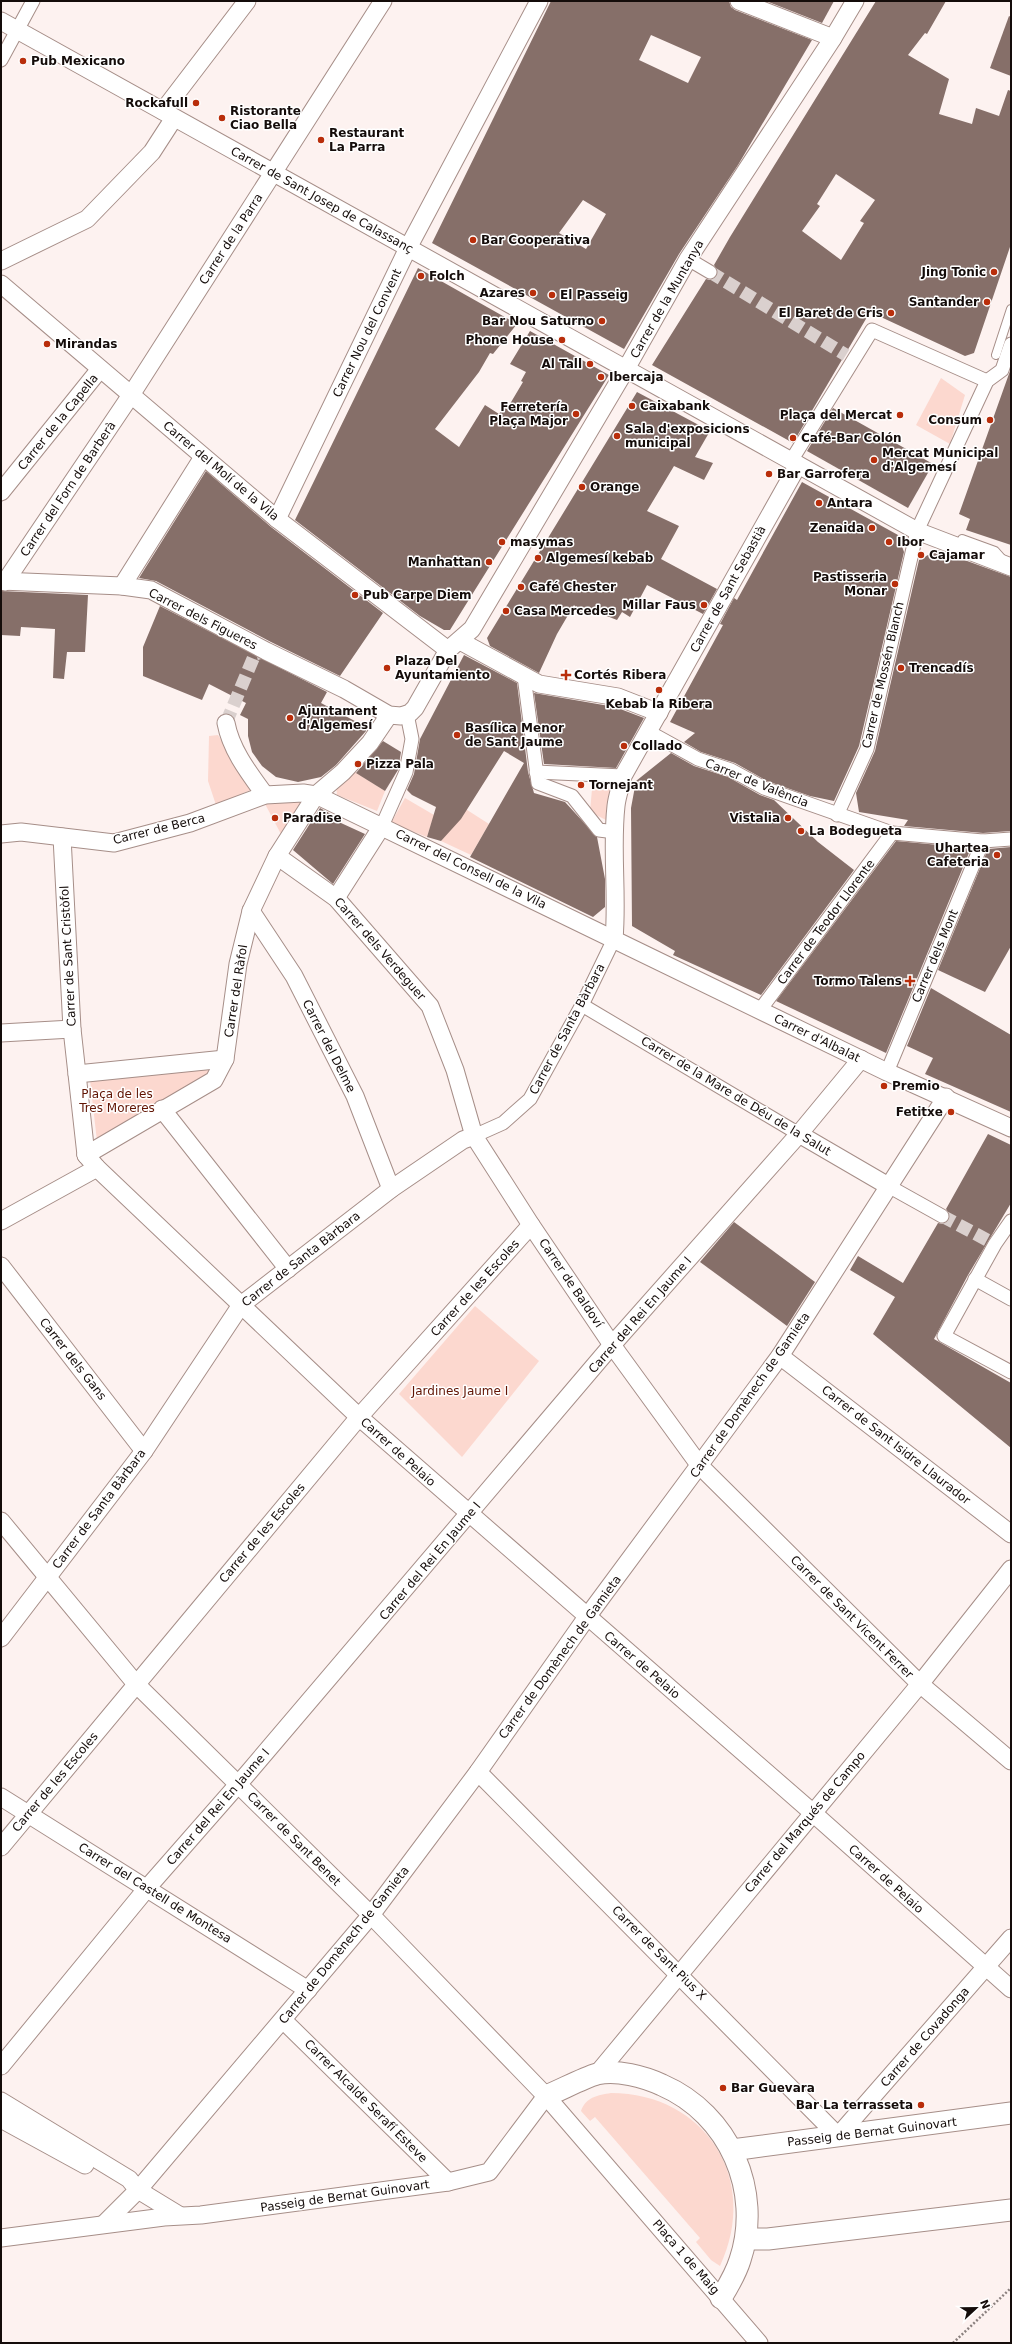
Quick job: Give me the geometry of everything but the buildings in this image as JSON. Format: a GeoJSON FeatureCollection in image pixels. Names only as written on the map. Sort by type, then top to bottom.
{"type":"FeatureCollection","features":[{"type":"Feature","properties":{"kind":"street"},"geometry":{"type":"LineString","coordinates":[[1,60],[33,1]]}},
{"type":"Feature","properties":{"kind":"street"},"geometry":{"type":"LineString","coordinates":[[1,262],[87,220],[152,152],[169,115],[247,1]]}},
{"type":"Feature","properties":{"kind":"street","name":"Carrer de la Parra"},"geometry":{"type":"LineString","coordinates":[[131,395],[383,1]]}},
{"type":"Feature","properties":{"kind":"street","name":"Carrer Nou del Convent"},"geometry":{"type":"LineString","coordinates":[[277,519],[408,248],[539,1]]}},
{"type":"Feature","properties":{"kind":"street"},"geometry":{"type":"LineString","coordinates":[[739,1],[833,38]]}},
{"type":"Feature","properties":{"kind":"street","name":"Carrer de la Muntanya"},"geometry":{"type":"LineString","coordinates":[[406,714],[420,702],[454,645],[472,629],[626,369],[688,259],[833,38],[855,1]]}},
{"type":"Feature","properties":{"kind":"street","name":"Carrer de Sant Josep de Calassanç"},"geometry":{"type":"LineString","coordinates":[[1,21],[792,462]]}},
{"type":"Feature","properties":{"kind":"street"},"geometry":{"type":"LineString","coordinates":[[688,259],[710,272]]}},
{"type":"Feature","properties":{"kind":"street","name":"Carrer del Molí de la Vila"},"geometry":{"type":"LineString","coordinates":[[1,284],[277,519],[454,645]]}},
{"type":"Feature","properties":{"kind":"street"},"geometry":{"type":"LineString","coordinates":[[987,381],[872,330],[850,357],[792,462],[917,531],[1010,567]]}},
{"type":"Feature","properties":{"kind":"street"},"geometry":{"type":"LineString","coordinates":[[917,531],[987,381],[1002,370],[1011,344]]}},
{"type":"Feature","properties":{"kind":"street","name":"Carrer de la Capella"},"geometry":{"type":"LineString","coordinates":[[1,492],[100,369]]}},
{"type":"Feature","properties":{"kind":"street","name":"Carrer del Forn de Barberà"},"geometry":{"type":"LineString","coordinates":[[3,582],[131,395]]}},
{"type":"Feature","properties":{"kind":"street"},"geometry":{"type":"LineString","coordinates":[[122,586],[203,457]]}},
{"type":"Feature","properties":{"kind":"street","name":"Carrer de Sant Sebastià"},"geometry":{"type":"LineString","coordinates":[[619,942],[615,832],[616,806],[623,776],[649,732],[792,462]]}},
{"type":"Feature","properties":{"kind":"street","name":"Carrer de Mossén Blanch"},"geometry":{"type":"LineString","coordinates":[[837,815],[867,749],[917,531]]}},
{"type":"Feature","properties":{"kind":"street","name":"Carrer dels Figueres"},"geometry":{"type":"LineString","coordinates":[[3,582],[122,586],[151,590],[266,651],[344,689],[385,721]]}},
{"type":"Feature","properties":{"kind":"street"},"geometry":{"type":"LineString","coordinates":[[454,645],[539,684],[618,697],[659,713]]}},
{"type":"Feature","properties":{"kind":"street"},"geometry":{"type":"LineString","coordinates":[[524,676],[538,783],[572,796],[599,830],[615,832]]}},
{"type":"Feature","properties":{"kind":"street"},"geometry":{"type":"LineString","coordinates":[[336,898],[382,826],[406,772],[412,739],[406,714],[385,721]]}},
{"type":"Feature","properties":{"kind":"street","name":"Carrer del Ràfol"},"geometry":{"type":"LineString","coordinates":[[225,1060],[238,964],[251,911],[277,856],[316,795],[370,743],[385,721]]}},
{"type":"Feature","properties":{"kind":"street"},"geometry":{"type":"LineString","coordinates":[[226,723],[229,738],[249,773],[265,794]]}},
{"type":"Feature","properties":{"kind":"street","name":"Carrer de València"},"geometry":{"type":"LineString","coordinates":[[649,732],[698,759],[731,770],[764,788],[837,815],[892,833],[983,841],[1011,839]]}},
{"type":"Feature","properties":{"kind":"street"},"geometry":{"type":"LineString","coordinates":[[536,772],[623,776]]}},
{"type":"Feature","properties":{"kind":"street","name":"Carrer de Berca"},"geometry":{"type":"LineString","coordinates":[[1,834],[21,832],[114,843],[190,823],[265,794],[303,793],[316,795]]}},
{"type":"Feature","properties":{"kind":"street","name":"Carrer del Consell de la Vila"},"geometry":{"type":"LineString","coordinates":[[316,795],[619,942]]}},
{"type":"Feature","properties":{"kind":"street","name":"Carrer de Teodor Llorente"},"geometry":{"type":"LineString","coordinates":[[760,1010],[892,833]]}},
{"type":"Feature","properties":{"kind":"street","name":"Carrer de Sant Cristòfol"},"geometry":{"type":"LineString","coordinates":[[62,837],[72,1029],[77,1074]]}},
{"type":"Feature","properties":{"kind":"street","name":"Carrer dels Mont"},"geometry":{"type":"LineString","coordinates":[[887,1072],[983,841]]}},
{"type":"Feature","properties":{"kind":"street","name":"Carrer dels Verdeguer"},"geometry":{"type":"LineString","coordinates":[[277,856],[336,898],[430,1006],[455,1070],[474,1136]]}},
{"type":"Feature","properties":{"kind":"street","name":"Carrer del Delme"},"geometry":{"type":"LineString","coordinates":[[251,911],[294,976],[355,1096],[391,1189]]}},
{"type":"Feature","properties":{"kind":"street","name":"Carrer de Santa Bàrbara"},"geometry":{"type":"LineString","coordinates":[[1,1638],[144,1451],[241,1306],[391,1189],[463,1140],[503,1123],[530,1099],[619,942]]}},
{"type":"Feature","properties":{"kind":"street","name":"Carrer d'Albalat"},"geometry":{"type":"LineString","coordinates":[[619,942],[887,1072],[946,1097],[1011,1128]]}},
{"type":"Feature","properties":{"kind":"street","name":"Carrer de la Mare de Déu de la Salut"},"geometry":{"type":"LineString","coordinates":[[582,1005],[890,1187]]}},
{"type":"Feature","properties":{"kind":"street"},"geometry":{"type":"LineString","coordinates":[[1,1033],[72,1029]]}},
{"type":"Feature","properties":{"kind":"street","name":"Carrer del Rei En Jaume I"},"geometry":{"type":"LineString","coordinates":[[1,2066],[148,1887],[239,1784],[469,1515],[612,1344],[800,1134],[861,1059]]}},
{"type":"Feature","properties":{"kind":"street"},"geometry":{"type":"LineString","coordinates":[[92,1161],[77,1074],[225,1060]]}},
{"type":"Feature","properties":{"kind":"street"},"geometry":{"type":"LineString","coordinates":[[2,1219],[92,1161],[162,1109],[214,1080],[225,1060]]}},
{"type":"Feature","properties":{"kind":"street","name":"Carrer de Domènech de Gamieta"},"geometry":{"type":"LineString","coordinates":[[138,2190],[371,1916],[478,1772],[587,1617],[780,1356],[890,1187],[946,1097]]}},
{"type":"Feature","properties":{"kind":"street"},"geometry":{"type":"LineString","coordinates":[[162,1109],[288,1269]]}},
{"type":"Feature","properties":{"kind":"street","name":"Carrer de Baldoví"},"geometry":{"type":"LineString","coordinates":[[474,1136],[531,1225],[612,1344],[700,1466]]}},
{"type":"Feature","properties":{"kind":"street","name":"Carrer de Pelaio"},"geometry":{"type":"LineString","coordinates":[[92,1161],[359,1418],[813,1813],[1011,1989]]}},
{"type":"Feature","properties":{"kind":"street"},"geometry":{"type":"LineString","coordinates":[[890,1187],[942,1216]]}},
{"type":"Feature","properties":{"kind":"street"},"geometry":{"type":"LineString","coordinates":[[1011,1221],[992,1242],[975,1279],[944,1336],[1011,1372]]}},
{"type":"Feature","properties":{"kind":"street","name":"Carrer de les Escoles"},"geometry":{"type":"LineString","coordinates":[[1,1847],[359,1418],[531,1225]]}},
{"type":"Feature","properties":{"kind":"street","name":"Carrer dels Gans"},"geometry":{"type":"LineString","coordinates":[[1,1266],[144,1451]]}},
{"type":"Feature","properties":{"kind":"street"},"geometry":{"type":"LineString","coordinates":[[975,1279],[1011,1299]]}},
{"type":"Feature","properties":{"kind":"street","name":"Carrer de Sant Isidre Llaurador"},"geometry":{"type":"LineString","coordinates":[[780,1356],[1011,1534]]}},
{"type":"Feature","properties":{"kind":"street","name":"Carrer de Sant Vicent Ferrer"},"geometry":{"type":"LineString","coordinates":[[700,1466],[920,1684],[1011,1761]]}},
{"type":"Feature","properties":{"kind":"street","name":"Carrer de Sant Benet"},"geometry":{"type":"LineString","coordinates":[[1,1521],[136,1684],[371,1916],[546,2096]]}},
{"type":"Feature","properties":{"kind":"street","name":"Carrer del Marqués de Campo"},"geometry":{"type":"LineString","coordinates":[[597,2074],[920,1684],[1011,1569]]}},
{"type":"Feature","properties":{"kind":"street","name":"Carrer de Sant Pius X"},"geometry":{"type":"LineString","coordinates":[[478,1772],[838,2136]]}},
{"type":"Feature","properties":{"kind":"street","name":"Carrer del Castell de Montesa"},"geometry":{"type":"LineString","coordinates":[[1,1797],[148,1887],[308,1990]]}},
{"type":"Feature","properties":{"kind":"street","name":"Carrer de Covadonga"},"geometry":{"type":"LineString","coordinates":[[838,2136],[1011,1938]]}},
{"type":"Feature","properties":{"kind":"street","name":"Carrer Alcalde Serafí Esteve"},"geometry":{"type":"LineString","coordinates":[[283,2020],[448,2182]]}},
{"type":"Feature","properties":{"kind":"street","name":"Plaça 1 de Maig"},"geometry":{"type":"LineString","coordinates":[[597,2074],[641,2078],[656,2082],[682,2095],[706,2114],[732,2150],[741,2171],[746,2193],[748,2216],[746,2239],[738,2266],[721,2298],[546,2096],[597,2074]]}},
{"type":"Feature","properties":{"kind":"street","name":"Passeig de Bernat Guinovart"},"geometry":{"type":"LineString","coordinates":[[1,2238],[179,2215],[201,2215],[448,2182],[489,2172],[546,2096]]}},
{"type":"Feature","properties":{"kind":"street"},"geometry":{"type":"LineString","coordinates":[[1,2101],[129,2179],[138,2190]]}},
{"type":"Feature","properties":{"kind":"street","name":"Passeig de Bernat Guinovart"},"geometry":{"type":"LineString","coordinates":[[732,2150],[1011,2113]]}},
{"type":"Feature","properties":{"kind":"street"},"geometry":{"type":"LineString","coordinates":[[1,2119],[125,2187],[138,2190],[179,2215]]}},
{"type":"Feature","properties":{"kind":"street"},"geometry":{"type":"LineString","coordinates":[[104,2224],[138,2190]]}},
{"type":"Feature","properties":{"kind":"street"},"geometry":{"type":"LineString","coordinates":[[746,2239],[768,2239],[1011,2210]]}},
{"type":"Feature","properties":{"kind":"street"},"geometry":{"type":"LineString","coordinates":[[721,2298],[759,2343]]}},
{"type":"Feature","properties":{"kind":"lane"},"geometry":{"type":"LineString","coordinates":[[996,355],[1011,308]]}},
{"type":"Feature","properties":{"kind":"lane"},"geometry":{"type":"LineString","coordinates":[[958,538],[995,551],[1010,567]]}},
{"type":"Feature","properties":{"kind":"path"},"geometry":{"type":"LineString","coordinates":[[953,2343],[1011,2288]]}},
{"type":"Feature","properties":{"kind":"green space"},"geometry":{"type":"Polygon","coordinates":[[[941,378],[965,395],[950,444],[916,425],[941,378]]]}},
{"type":"Feature","properties":{"kind":"green space"},"geometry":{"type":"Polygon","coordinates":[[[218,735],[253,789],[216,805],[208,781],[209,736],[218,735]]]}},
{"type":"Feature","properties":{"kind":"green space"},"geometry":{"type":"Polygon","coordinates":[[[349,768],[385,791],[377,811],[337,795],[336,786],[349,768]]]}},
{"type":"Feature","properties":{"kind":"green space"},"geometry":{"type":"Polygon","coordinates":[[[600,784],[610,789],[606,820],[590,812],[592,789],[600,784]]]}},
{"type":"Feature","properties":{"kind":"green space"},"geometry":{"type":"Polygon","coordinates":[[[297,798],[303,802],[282,836],[264,802],[297,798]]]}},
{"type":"Feature","properties":{"kind":"green space"},"geometry":{"type":"Polygon","coordinates":[[[405,798],[434,815],[427,837],[391,823],[405,798]]]}},
{"type":"Feature","properties":{"kind":"green space"},"geometry":{"type":"Polygon","coordinates":[[[464,808],[489,824],[471,855],[441,841],[464,808]]]}},
{"type":"Feature","properties":{"kind":"green space","name":"Plaça de les Tres Moreres"},"geometry":{"type":"Polygon","coordinates":[[[214,1064],[210,1077],[97,1141],[90,1080],[214,1064]]]}},
{"type":"Feature","properties":{"kind":"green space","name":"Jardines Jaume I"},"geometry":{"type":"Polygon","coordinates":[[[475,1306],[539,1361],[462,1457],[399,1394],[475,1306]]]}},
{"type":"Feature","properties":{"kind":"green space"},"geometry":{"type":"Polygon","coordinates":[[[611,2093],[644,2097],[673,2108],[698,2125],[716,2147],[728,2173],[733,2203],[731,2234],[720,2266],[711,2260],[696,2242],[700,2238],[595,2117],[590,2121],[581,2111],[583,2106],[589,2100],[597,2096],[611,2093]]]}},
{"type":"Feature","properties":{"kind":"tunnel"},"geometry":{"type":"LineString","coordinates":[[710,272],[846,355]]}},
{"type":"Feature","properties":{"kind":"tunnel"},"geometry":{"type":"LineString","coordinates":[[226,723],[255,654],[266,651]]}},
{"type":"Feature","properties":{"kind":"tunnel"},"geometry":{"type":"LineString","coordinates":[[942,1216],[989,1241]]}},
{"type":"Feature","properties":{"kind":"place","name":"Pub Mexicano"},"geometry":{"type":"Point","coordinates":[23,61]}},
{"type":"Feature","properties":{"kind":"place","name":"Rockafull"},"geometry":{"type":"Point","coordinates":[196,103]}},
{"type":"Feature","properties":{"kind":"place","name":"Ristorante Ciao Bella"},"geometry":{"type":"Point","coordinates":[222,118]}},
{"type":"Feature","properties":{"kind":"place","name":"Restaurant La Parra"},"geometry":{"type":"Point","coordinates":[321,140]}},
{"type":"Feature","properties":{"kind":"place","name":"Bar Cooperativa"},"geometry":{"type":"Point","coordinates":[473,240]}},
{"type":"Feature","properties":{"kind":"place","name":"Jing Tonic"},"geometry":{"type":"Point","coordinates":[994,272]}},
{"type":"Feature","properties":{"kind":"place","name":"Folch"},"geometry":{"type":"Point","coordinates":[421,276]}},
{"type":"Feature","properties":{"kind":"place","name":"Azares"},"geometry":{"type":"Point","coordinates":[533,293]}},
{"type":"Feature","properties":{"kind":"place","name":"El Passeig"},"geometry":{"type":"Point","coordinates":[552,295]}},
{"type":"Feature","properties":{"kind":"place","name":"Santander"},"geometry":{"type":"Point","coordinates":[987,302]}},
{"type":"Feature","properties":{"kind":"place","name":"El Baret de Cris"},"geometry":{"type":"Point","coordinates":[891,313]}},
{"type":"Feature","properties":{"kind":"place","name":"Bar Nou Saturno"},"geometry":{"type":"Point","coordinates":[602,321]}},
{"type":"Feature","properties":{"kind":"place","name":"Phone House"},"geometry":{"type":"Point","coordinates":[562,340]}},
{"type":"Feature","properties":{"kind":"place","name":"Mirandas"},"geometry":{"type":"Point","coordinates":[47,344]}},
{"type":"Feature","properties":{"kind":"place","name":"Al Tall"},"geometry":{"type":"Point","coordinates":[590,364]}},
{"type":"Feature","properties":{"kind":"place","name":"Ibercaja"},"geometry":{"type":"Point","coordinates":[601,377]}},
{"type":"Feature","properties":{"kind":"place","name":"Caixabank"},"geometry":{"type":"Point","coordinates":[632,406]}},
{"type":"Feature","properties":{"kind":"place","name":"Ferretería Plaça Major"},"geometry":{"type":"Point","coordinates":[576,414]}},
{"type":"Feature","properties":{"kind":"place","name":"Plaça del Mercat"},"geometry":{"type":"Point","coordinates":[900,415]}},
{"type":"Feature","properties":{"kind":"place","name":"Consum"},"geometry":{"type":"Point","coordinates":[990,420]}},
{"type":"Feature","properties":{"kind":"place","name":"Sala d'exposicions municipal"},"geometry":{"type":"Point","coordinates":[617,436]}},
{"type":"Feature","properties":{"kind":"place","name":"Café-Bar Colón"},"geometry":{"type":"Point","coordinates":[793,438]}},
{"type":"Feature","properties":{"kind":"place","name":"Mercat Municipal d'Algemesí"},"geometry":{"type":"Point","coordinates":[874,460]}},
{"type":"Feature","properties":{"kind":"place","name":"Bar Garrofera"},"geometry":{"type":"Point","coordinates":[769,474]}},
{"type":"Feature","properties":{"kind":"place","name":"Orange"},"geometry":{"type":"Point","coordinates":[582,487]}},
{"type":"Feature","properties":{"kind":"place","name":"Antara"},"geometry":{"type":"Point","coordinates":[819,503]}},
{"type":"Feature","properties":{"kind":"place","name":"Zenaida"},"geometry":{"type":"Point","coordinates":[872,528]}},
{"type":"Feature","properties":{"kind":"place","name":"masymas"},"geometry":{"type":"Point","coordinates":[502,542]}},
{"type":"Feature","properties":{"kind":"place","name":"Ibor"},"geometry":{"type":"Point","coordinates":[889,542]}},
{"type":"Feature","properties":{"kind":"place","name":"Cajamar"},"geometry":{"type":"Point","coordinates":[921,555]}},
{"type":"Feature","properties":{"kind":"place","name":"Algemesí kebab"},"geometry":{"type":"Point","coordinates":[538,558]}},
{"type":"Feature","properties":{"kind":"place","name":"Manhattan"},"geometry":{"type":"Point","coordinates":[489,562]}},
{"type":"Feature","properties":{"kind":"place","name":"Pastisseria Monar"},"geometry":{"type":"Point","coordinates":[895,584]}},
{"type":"Feature","properties":{"kind":"place","name":"Café Chester"},"geometry":{"type":"Point","coordinates":[521,587]}},
{"type":"Feature","properties":{"kind":"place","name":"Pub Carpe Diem"},"geometry":{"type":"Point","coordinates":[355,595]}},
{"type":"Feature","properties":{"kind":"place","name":"Millar Faus"},"geometry":{"type":"Point","coordinates":[704,605]}},
{"type":"Feature","properties":{"kind":"place","name":"Casa Mercedes"},"geometry":{"type":"Point","coordinates":[506,611]}},
{"type":"Feature","properties":{"kind":"place","name":"Plaza Del Ayuntamiento"},"geometry":{"type":"Point","coordinates":[387,668]}},
{"type":"Feature","properties":{"kind":"place","name":"Trencadís"},"geometry":{"type":"Point","coordinates":[901,668]}},
{"type":"Feature","properties":{"kind":"place","name":"Cortés Ribera"},"geometry":{"type":"Point","coordinates":[566,675]}},
{"type":"Feature","properties":{"kind":"place","name":"Kebab la Ribera"},"geometry":{"type":"Point","coordinates":[659,690]}},
{"type":"Feature","properties":{"kind":"place","name":"Ajuntament d'Algemesí"},"geometry":{"type":"Point","coordinates":[290,718]}},
{"type":"Feature","properties":{"kind":"place","name":"Basílica Menor de Sant Jaume"},"geometry":{"type":"Point","coordinates":[457,735]}},
{"type":"Feature","properties":{"kind":"place","name":"Collado"},"geometry":{"type":"Point","coordinates":[624,746]}},
{"type":"Feature","properties":{"kind":"place","name":"Pizza Pala"},"geometry":{"type":"Point","coordinates":[358,764]}},
{"type":"Feature","properties":{"kind":"place","name":"Tornejant"},"geometry":{"type":"Point","coordinates":[581,785]}},
{"type":"Feature","properties":{"kind":"place","name":"Paradise"},"geometry":{"type":"Point","coordinates":[275,818]}},
{"type":"Feature","properties":{"kind":"place","name":"Vistalia"},"geometry":{"type":"Point","coordinates":[788,818]}},
{"type":"Feature","properties":{"kind":"place","name":"La Bodegueta"},"geometry":{"type":"Point","coordinates":[801,831]}},
{"type":"Feature","properties":{"kind":"place","name":"Uhartea Cafeteria"},"geometry":{"type":"Point","coordinates":[997,855]}},
{"type":"Feature","properties":{"kind":"place","name":"Tormo Talens"},"geometry":{"type":"Point","coordinates":[910,981]}},
{"type":"Feature","properties":{"kind":"place","name":"Premio"},"geometry":{"type":"Point","coordinates":[884,1086]}},
{"type":"Feature","properties":{"kind":"place","name":"Fetitxe"},"geometry":{"type":"Point","coordinates":[951,1112]}},
{"type":"Feature","properties":{"kind":"place","name":"Bar Guevara"},"geometry":{"type":"Point","coordinates":[723,2088]}},
{"type":"Feature","properties":{"kind":"place","name":"Bar La terrasseta"},"geometry":{"type":"Point","coordinates":[921,2105]}}]}
